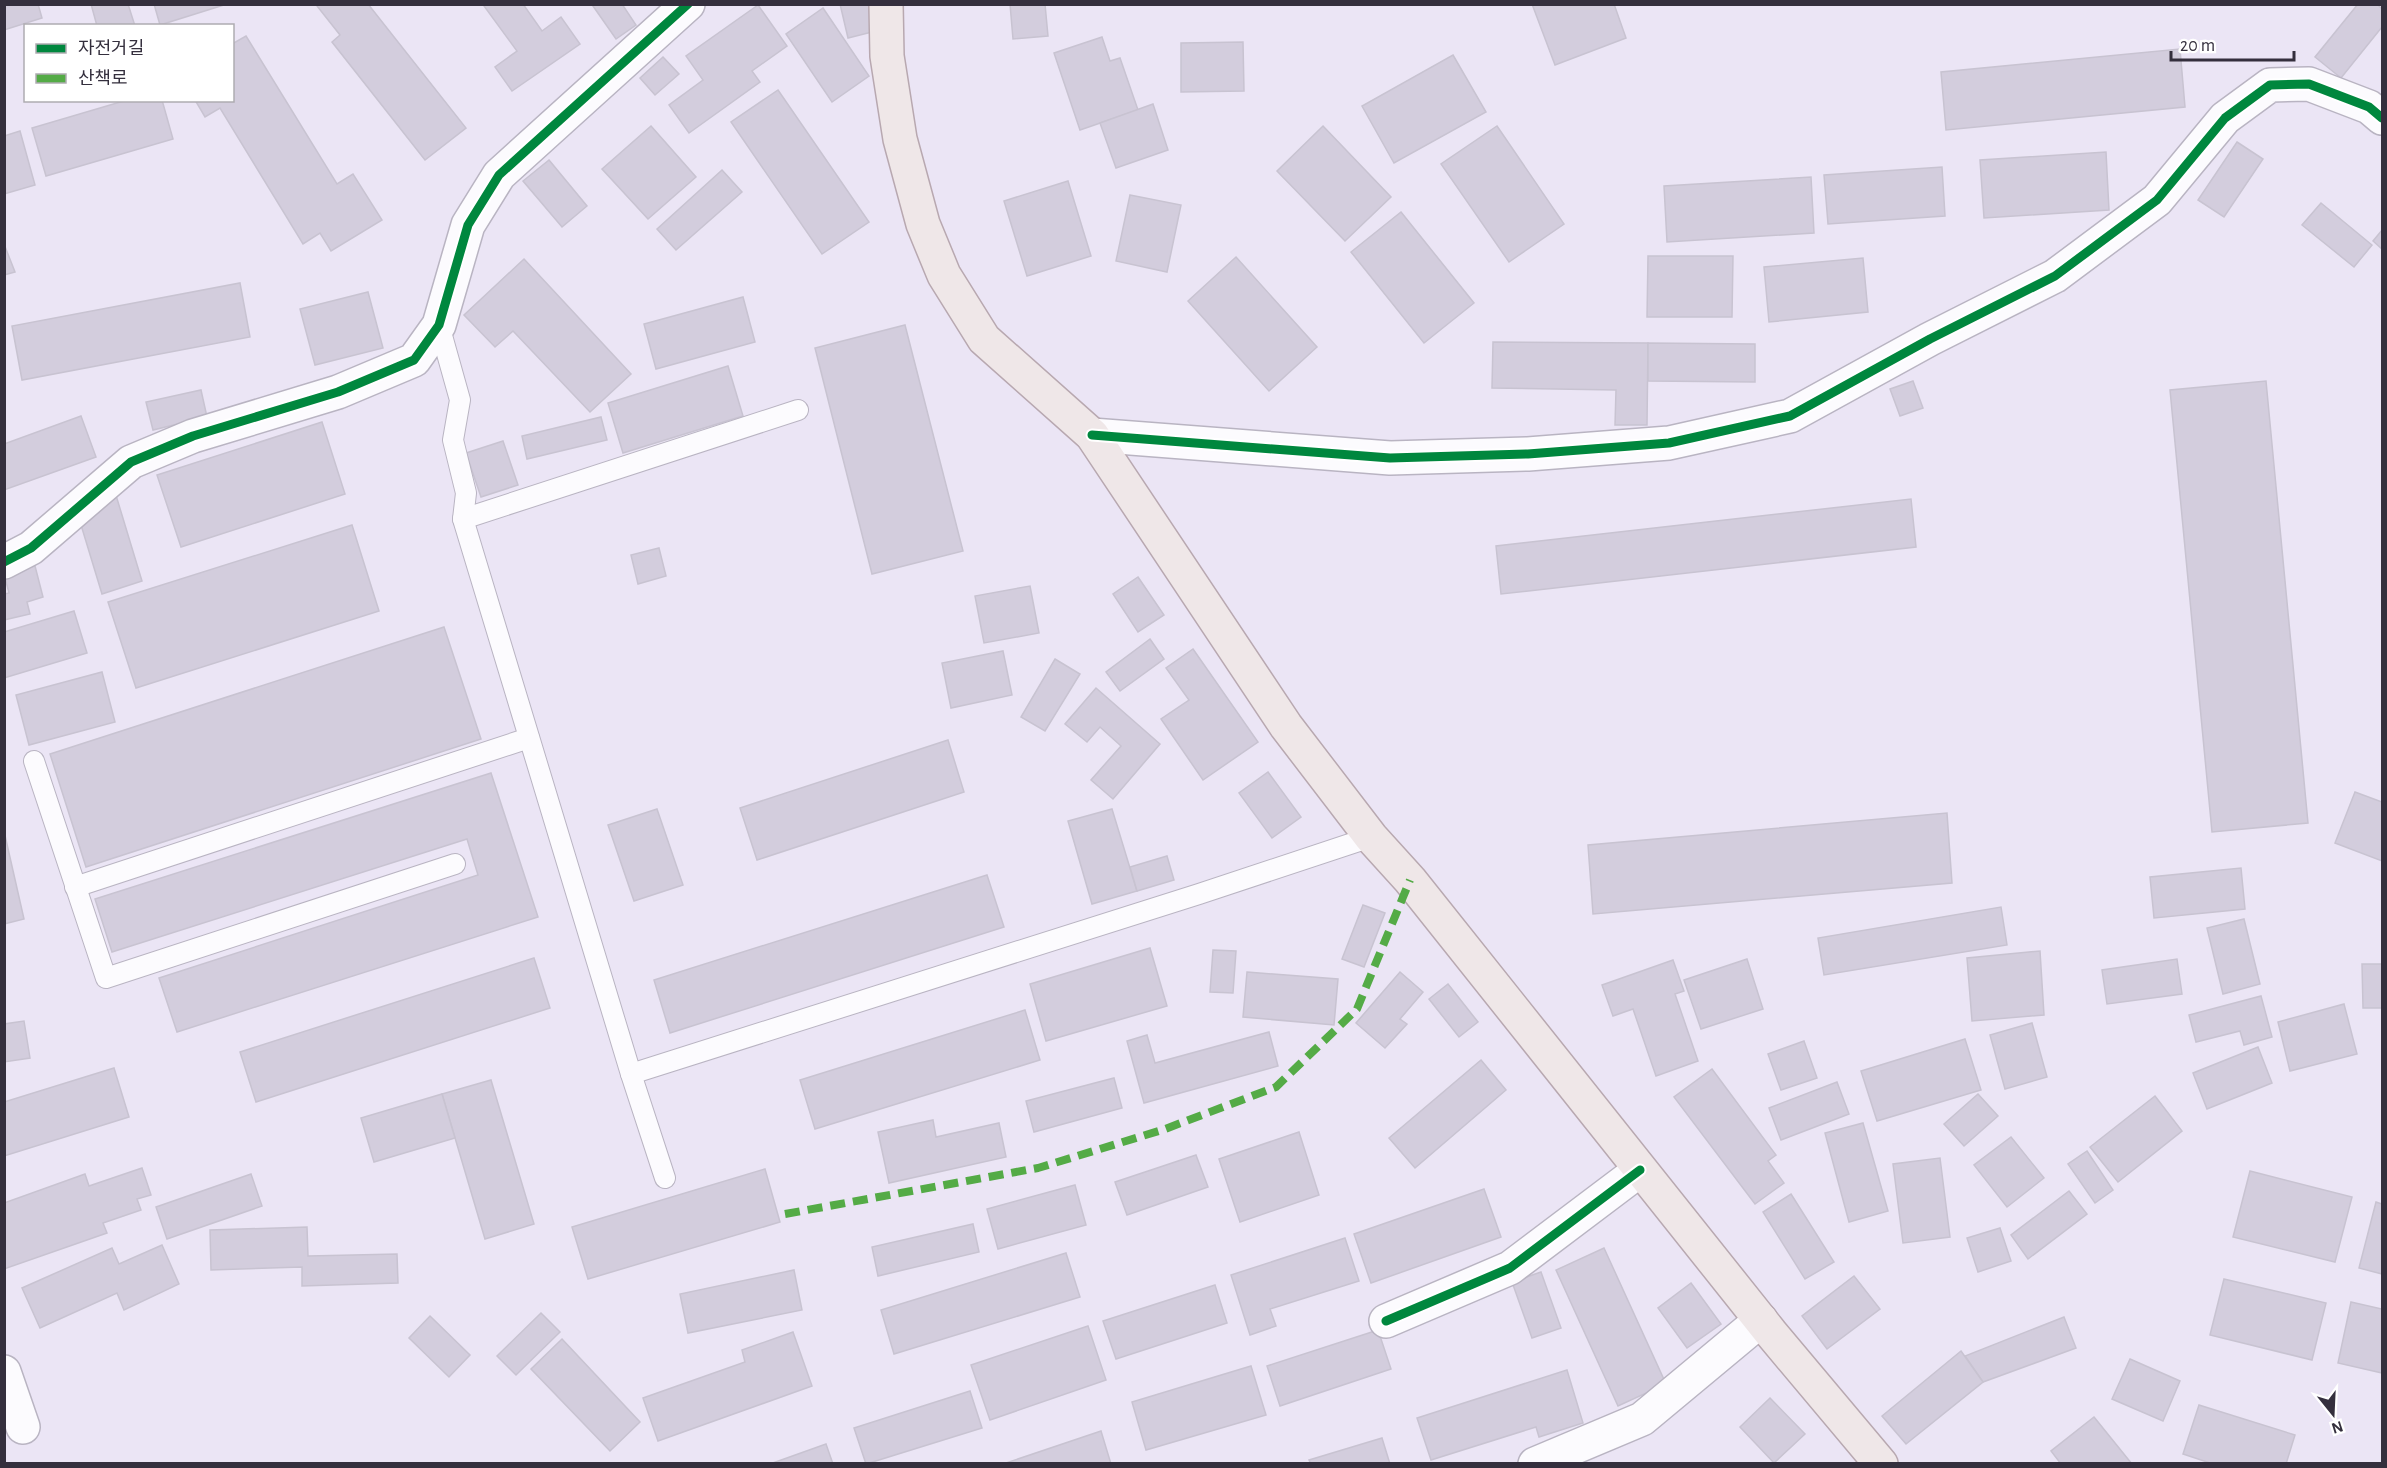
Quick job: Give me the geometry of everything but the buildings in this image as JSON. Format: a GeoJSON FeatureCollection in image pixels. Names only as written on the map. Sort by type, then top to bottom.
{"type":"FeatureCollection","features":[{"type":"Feature","properties":{"kind":"main road"},"geometry":{"type":"LineString","coordinates":[[886,4],[887,56],[900,139],[923,224],[944,275],[984,339],[1092,435],[1286,726],[1371,837],[1410,880],[1640,1170],[1881,1464]]}},
{"type":"Feature","properties":{"kind":"street"},"geometry":{"type":"LineString","coordinates":[[4,562],[31,548],[130,462],[193,436],[338,392],[414,360],[439,325],[468,225],[499,175],[688,4]]}},
{"type":"Feature","properties":{"kind":"street"},"geometry":{"type":"LineString","coordinates":[[1092,435],[1390,458],[1528,454],[1670,443],[1790,416],[1930,339],[2055,276],[2157,200],[2225,118],[2271,85],[2309,84],[2369,107],[2382,118]]}},
{"type":"Feature","properties":{"kind":"street"},"geometry":{"type":"LineString","coordinates":[[1386,1321],[1510,1268],[1640,1170]]}},
{"type":"Feature","properties":{"kind":"street"},"geometry":{"type":"LineString","coordinates":[[1535,1464],[1642,1419],[1761,1320]]}},
{"type":"Feature","properties":{"kind":"street"},"geometry":{"type":"LineString","coordinates":[[4,1372],[23,1427]]}},
{"type":"Feature","properties":{"kind":"lane"},"geometry":{"type":"LineString","coordinates":[[439,325],[460,400],[453,440],[466,493],[463,519],[631,1074],[665,1178]]}},
{"type":"Feature","properties":{"kind":"lane"},"geometry":{"type":"LineString","coordinates":[[463,519],[798,410]]}},
{"type":"Feature","properties":{"kind":"lane"},"geometry":{"type":"LineString","coordinates":[[75,887],[529,738]]}},
{"type":"Feature","properties":{"kind":"lane"},"geometry":{"type":"LineString","coordinates":[[34,761],[105,978],[455,864]]}},
{"type":"Feature","properties":{"kind":"lane"},"geometry":{"type":"LineString","coordinates":[[631,1074],[1199,894],[1371,837]]}},
{"type":"Feature","properties":{"kind":"marked path"},"geometry":{"type":"LineString","coordinates":[[785,1214],[1038,1168],[1165,1129],[1276,1087],[1357,1009],[1410,880]]}},
{"type":"Feature","properties":{"kind":"cycle path"},"geometry":{"type":"LineString","coordinates":[[4,562],[31,548],[131,462],[193,436],[338,392],[414,360],[439,325],[468,225],[499,175],[688,4]]}},
{"type":"Feature","properties":{"kind":"cycle path"},"geometry":{"type":"LineString","coordinates":[[1092,435],[1390,458],[1528,454],[1669,443],[1790,416],[1930,339],[2055,276],[2157,200],[2225,118],[2270,85],[2309,84],[2369,107],[2382,118]]}},
{"type":"Feature","properties":{"kind":"cycle path"},"geometry":{"type":"LineString","coordinates":[[1386,1321],[1510,1268],[1640,1170]]}}]}
